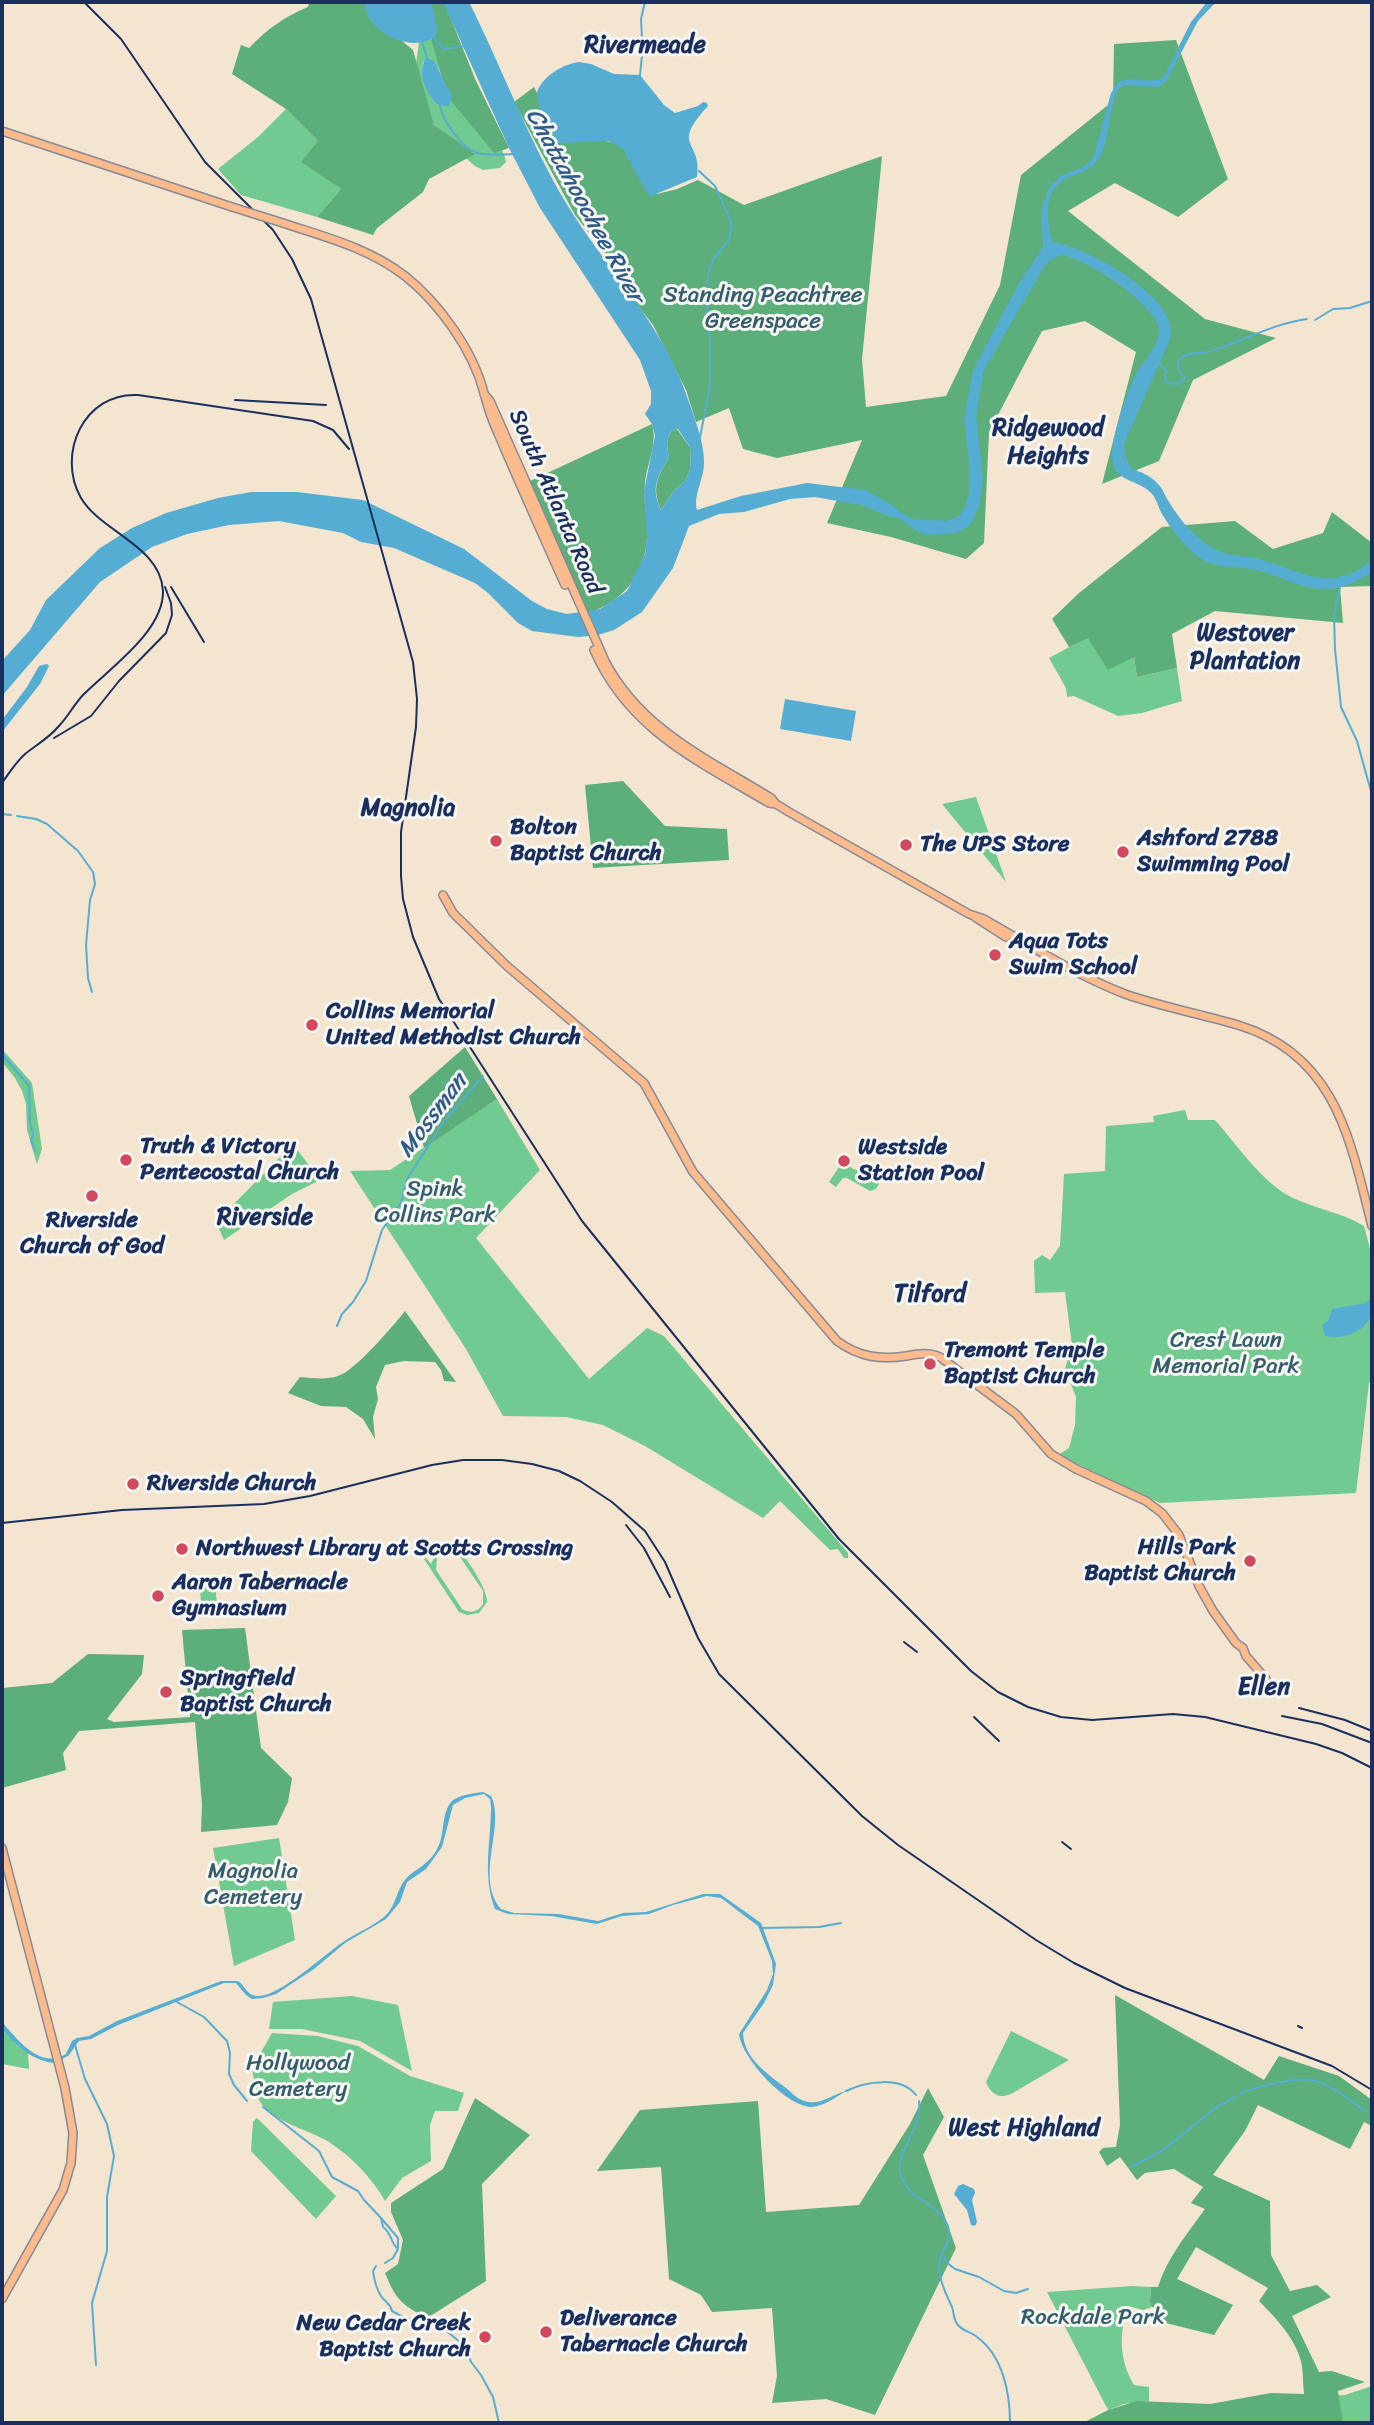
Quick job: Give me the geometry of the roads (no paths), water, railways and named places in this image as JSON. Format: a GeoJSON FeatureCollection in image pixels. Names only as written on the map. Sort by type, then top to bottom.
{"type":"FeatureCollection","features":[{"type":"Feature","properties":{"kind":"main road","name":"South Atlanta Road"},"geometry":{"type":"LineString","coordinates":[[2,131],[352,246],[387,264],[429,298],[463,345],[499,436],[597,650]]}},
{"type":"Feature","properties":{"kind":"main road"},"geometry":{"type":"LineString","coordinates":[[597,650],[615,690],[652,730],[717,772],[769,803],[776,804]]}},
{"type":"Feature","properties":{"kind":"main road"},"geometry":{"type":"LineString","coordinates":[[597,650],[617,683],[642,713],[665,733],[771,798],[776,804],[1098,983],[1138,998],[1250,1029],[1273,1039],[1315,1075],[1339,1112],[1350,1142],[1372,1226]]}},
{"type":"Feature","properties":{"kind":"main road"},"geometry":{"type":"LineString","coordinates":[[443,895],[453,913],[507,966],[643,1083],[693,1172],[837,1341],[857,1353],[877,1358],[926,1353],[940,1357],[1016,1414],[1051,1454],[1155,1507],[1169,1520],[1179,1535],[1199,1586],[1239,1648],[1266,1679]]}},
{"type":"Feature","properties":{"kind":"main road"},"geometry":{"type":"LineString","coordinates":[[2,1848],[72,2121],[72,2153],[68,2175],[56,2205],[2,2300]]}},
{"type":"Feature","properties":{"kind":"water"},"geometry":{"type":"Polygon","coordinates":[[[364,2],[431,2],[437,28],[435,37],[414,43],[391,37],[372,23],[364,2]]]}},
{"type":"Feature","properties":{"kind":"water"},"geometry":{"type":"Polygon","coordinates":[[[443,2],[469,2],[539,154],[566,203],[646,317],[674,365],[694,417],[704,455],[704,469],[696,499],[697,510],[741,496],[807,483],[865,490],[913,519],[947,521],[959,516],[969,493],[969,461],[964,420],[973,370],[1018,285],[1043,247],[1041,210],[1049,188],[1060,176],[1083,167],[1093,159],[1111,93],[1118,82],[1163,78],[1191,22],[1207,2],[1216,2],[1198,21],[1165,83],[1157,87],[1124,85],[1118,90],[1099,158],[1087,169],[1062,181],[1051,195],[1048,222],[1052,242],[1086,253],[1128,277],[1161,307],[1170,323],[1170,339],[1126,439],[1124,459],[1127,465],[1158,484],[1190,530],[1221,552],[1257,559],[1319,578],[1344,576],[1372,561],[1372,572],[1346,586],[1319,589],[1256,570],[1207,562],[1179,539],[1151,493],[1119,474],[1112,455],[1115,432],[1123,407],[1135,376],[1158,338],[1158,325],[1143,304],[1116,282],[1085,264],[1061,255],[1050,260],[1042,270],[984,370],[976,415],[983,479],[979,506],[972,522],[955,533],[926,535],[899,518],[861,505],[815,497],[790,499],[744,512],[719,514],[689,526],[673,568],[642,612],[614,630],[578,637],[532,631],[518,623],[475,583],[394,548],[361,542],[343,533],[279,521],[229,525],[187,534],[152,547],[100,582],[2,696],[2,661],[30,630],[46,600],[100,548],[132,528],[166,513],[251,492],[297,492],[363,500],[464,549],[532,601],[547,609],[567,614],[600,609],[627,591],[645,554],[647,537],[644,491],[655,436],[652,424],[645,414],[651,404],[651,391],[640,360],[540,208],[509,148],[443,2]],[[678,429],[670,433],[667,446],[669,457],[656,488],[661,510],[673,492],[685,481],[690,470],[691,449],[678,429]]]}},
{"type":"Feature","properties":{"kind":"water"},"geometry":{"type":"Polygon","coordinates":[[[426,58],[434,61],[452,96],[449,106],[438,105],[427,90],[422,71],[426,58]]]}},
{"type":"Feature","properties":{"kind":"water"},"geometry":{"type":"Polygon","coordinates":[[[579,62],[614,74],[640,75],[664,105],[675,113],[703,102],[707,103],[708,106],[691,129],[689,137],[698,165],[697,177],[651,196],[623,149],[609,141],[558,143],[540,112],[537,92],[554,72],[579,62]]]}},
{"type":"Feature","properties":{"kind":"water"},"geometry":{"type":"Polygon","coordinates":[[[39,666],[49,666],[40,684],[2,732],[2,720],[39,666]]]}},
{"type":"Feature","properties":{"kind":"water"},"geometry":{"type":"Polygon","coordinates":[[[785,699],[856,711],[851,741],[780,729],[785,699]]]}},
{"type":"Feature","properties":{"kind":"water"},"geometry":{"type":"Polygon","coordinates":[[[1372,1297],[1372,1313],[1358,1331],[1345,1336],[1325,1336],[1322,1325],[1328,1321],[1332,1309],[1366,1303],[1372,1297]]]}},
{"type":"Feature","properties":{"kind":"water"},"geometry":{"type":"Polygon","coordinates":[[[483,1792],[491,1796],[495,1808],[490,1882],[493,1896],[501,1909],[514,1913],[559,1914],[598,1921],[623,1913],[646,1912],[703,1894],[720,1894],[761,1923],[776,1964],[773,1985],[743,2033],[744,2042],[752,2058],[802,2100],[818,2102],[846,2091],[820,2105],[801,2105],[767,2080],[748,2056],[739,2034],[767,1990],[773,1974],[772,1961],[758,1926],[721,1898],[707,1896],[649,1914],[622,1916],[597,1924],[551,1916],[508,1914],[495,1909],[491,1896],[488,1871],[491,1807],[490,1799],[484,1794],[465,1798],[453,1805],[442,1847],[426,1869],[407,1882],[400,1902],[386,1919],[345,1943],[314,1969],[276,1994],[252,1999],[236,1983],[224,1983],[118,2025],[91,2039],[79,2041],[69,2055],[56,2063],[40,2060],[25,2052],[2,2028],[2,2022],[22,2044],[39,2056],[56,2058],[66,2054],[72,2041],[77,2038],[89,2036],[117,2021],[221,1981],[238,1981],[254,1996],[278,1990],[343,1942],[384,1917],[391,1909],[405,1880],[436,1851],[448,1806],[455,1799],[483,1792]]]}},
{"type":"Feature","properties":{"kind":"water"},"geometry":{"type":"Polygon","coordinates":[[[963,2184],[974,2189],[972,2200],[977,2222],[975,2226],[971,2225],[967,2210],[954,2194],[958,2186],[963,2184]]]}},
{"type":"Feature","properties":{"kind":"waterway"},"geometry":{"type":"LineString","coordinates":[[642,38],[641,19],[645,2]]}},
{"type":"Feature","properties":{"kind":"waterway"},"geometry":{"type":"LineString","coordinates":[[435,37],[444,49],[465,46]]}},
{"type":"Feature","properties":{"kind":"waterway"},"geometry":{"type":"LineString","coordinates":[[422,42],[427,58]]}},
{"type":"Feature","properties":{"kind":"waterway"},"geometry":{"type":"LineString","coordinates":[[640,75],[643,45]]}},
{"type":"Feature","properties":{"kind":"waterway"},"geometry":{"type":"LineString","coordinates":[[440,106],[443,117],[466,147],[479,154],[514,154]]}},
{"type":"Feature","properties":{"kind":"waterway"},"geometry":{"type":"LineString","coordinates":[[699,171],[715,186],[732,224],[729,240],[713,259],[708,275],[710,387],[699,442]]}},
{"type":"Feature","properties":{"kind":"waterway"},"geometry":{"type":"LineString","coordinates":[[1315,320],[1333,309],[1350,308],[1372,301]]}},
{"type":"Feature","properties":{"kind":"waterway"},"geometry":{"type":"LineString","coordinates":[[1159,363],[1166,371],[1167,383],[1179,384],[1185,378],[1178,369],[1178,361],[1184,356],[1208,352],[1281,325],[1307,319]]}},
{"type":"Feature","properties":{"kind":"waterway"},"geometry":{"type":"LineString","coordinates":[[1123,450],[1129,468]]}},
{"type":"Feature","properties":{"kind":"waterway"},"geometry":{"type":"LineString","coordinates":[[1340,587],[1334,616],[1341,707],[1357,741],[1372,795]]}},
{"type":"Feature","properties":{"kind":"waterway"},"geometry":{"type":"LineString","coordinates":[[2,814],[11,815]]}},
{"type":"Feature","properties":{"kind":"waterway"},"geometry":{"type":"LineString","coordinates":[[17,816],[47,824],[78,851],[93,872],[95,884],[90,900],[86,945],[88,978],[92,992]]}},
{"type":"Feature","properties":{"kind":"waterway"},"geometry":{"type":"LineString","coordinates":[[2,1054],[29,1086],[33,1135],[31,1141],[35,1151]]}},
{"type":"Feature","properties":{"kind":"waterway","name":"Mossman"},"geometry":{"type":"LineString","coordinates":[[337,1326],[342,1314],[366,1281],[382,1230],[401,1203],[407,1179],[443,1123],[483,1076]]}},
{"type":"Feature","properties":{"kind":"waterway"},"geometry":{"type":"LineString","coordinates":[[762,1928],[819,1927],[841,1923]]}},
{"type":"Feature","properties":{"kind":"waterway"},"geometry":{"type":"LineString","coordinates":[[177,2002],[204,2017],[227,2041],[230,2053],[229,2074],[247,2101]]}},
{"type":"Feature","properties":{"kind":"waterway"},"geometry":{"type":"LineString","coordinates":[[75,2045],[85,2079],[107,2124],[114,2156],[107,2197],[107,2251],[92,2303],[96,2365]]}},
{"type":"Feature","properties":{"kind":"waterway"},"geometry":{"type":"LineString","coordinates":[[1240,2094],[1278,2083],[1316,2081],[1329,2086],[1364,2110]]}},
{"type":"Feature","properties":{"kind":"waterway"},"geometry":{"type":"LineString","coordinates":[[846,2091],[883,2082],[902,2085],[916,2095]]}},
{"type":"Feature","properties":{"kind":"waterway"},"geometry":{"type":"LineString","coordinates":[[1133,2166],[1163,2150],[1218,2106],[1235,2097]]}},
{"type":"Feature","properties":{"kind":"waterway"},"geometry":{"type":"LineString","coordinates":[[919,2101],[917,2120],[902,2156],[900,2172],[908,2189],[941,2215],[949,2228],[940,2260],[942,2282],[958,2325],[986,2345],[999,2365],[1006,2388],[1010,2423]]}},
{"type":"Feature","properties":{"kind":"waterway"},"geometry":{"type":"LineString","coordinates":[[263,2107],[319,2151],[332,2177],[358,2191],[381,2218],[383,2227],[398,2249],[393,2258],[385,2263]]}},
{"type":"Feature","properties":{"kind":"waterway"},"geometry":{"type":"LineString","coordinates":[[381,2218],[398,2238],[398,2248]]}},
{"type":"Feature","properties":{"kind":"waterway"},"geometry":{"type":"LineString","coordinates":[[944,2256],[946,2262],[955,2269],[979,2277],[1004,2291],[1016,2293],[1028,2289]]}},
{"type":"Feature","properties":{"kind":"waterway"},"geometry":{"type":"LineString","coordinates":[[376,2266],[373,2271],[377,2287],[392,2311],[403,2317],[439,2325],[465,2346],[471,2362],[493,2397],[499,2423]]}},
{"type":"Feature","properties":{"kind":"railway"},"geometry":{"type":"LineString","coordinates":[[84,2],[121,39],[205,162],[273,230],[292,259],[311,299],[413,662],[417,699],[416,727],[401,832],[403,899],[413,937],[439,999],[582,1221],[839,1539],[971,1671],[998,1692],[1028,1707],[1061,1717],[1092,1720],[1173,1714],[1205,1717],[1316,1744],[1372,1768]]}},
{"type":"Feature","properties":{"kind":"railway"},"geometry":{"type":"LineString","coordinates":[[2,783],[22,757],[47,738],[84,694],[134,648],[155,620],[161,606],[163,591],[160,575],[152,562],[90,510],[74,481],[74,445],[80,429],[90,415],[103,404],[119,397],[138,395],[313,421],[333,430],[349,449]]}},
{"type":"Feature","properties":{"kind":"railway"},"geometry":{"type":"LineString","coordinates":[[235,400],[326,405]]}},
{"type":"Feature","properties":{"kind":"railway"},"geometry":{"type":"LineString","coordinates":[[54,738],[91,716],[119,681],[166,633],[172,615],[165,587]]}},
{"type":"Feature","properties":{"kind":"railway"},"geometry":{"type":"LineString","coordinates":[[171,587],[204,642]]}},
{"type":"Feature","properties":{"kind":"railway"},"geometry":{"type":"LineString","coordinates":[[2,1523],[122,1510],[264,1504],[310,1496],[432,1465],[463,1460],[502,1460],[559,1471],[612,1502],[645,1531],[665,1562],[698,1638],[719,1674],[862,1816],[898,1845],[1074,1963],[1125,1988],[1332,2066],[1372,2090]]}},
{"type":"Feature","properties":{"kind":"railway"},"geometry":{"type":"LineString","coordinates":[[626,1525],[644,1548],[670,1597]]}},
{"type":"Feature","properties":{"kind":"railway"},"geometry":{"type":"LineString","coordinates":[[904,1642],[917,1652]]}},
{"type":"Feature","properties":{"kind":"railway"},"geometry":{"type":"LineString","coordinates":[[1299,1708],[1345,1720],[1372,1731]]}},
{"type":"Feature","properties":{"kind":"railway"},"geometry":{"type":"LineString","coordinates":[[1282,1716],[1322,1724],[1372,1743]]}},
{"type":"Feature","properties":{"kind":"railway"},"geometry":{"type":"LineString","coordinates":[[974,1717],[999,1741]]}},
{"type":"Feature","properties":{"kind":"railway"},"geometry":{"type":"LineString","coordinates":[[1062,1842],[1071,1849]]}},
{"type":"Feature","properties":{"kind":"railway"},"geometry":{"type":"LineString","coordinates":[[1298,2026],[1302,2028]]}},
{"type":"Feature","properties":{"kind":"place","name":"Bolton Baptist Church"},"geometry":{"type":"Point","coordinates":[496,841]}},
{"type":"Feature","properties":{"kind":"place","name":"The UPS Store"},"geometry":{"type":"Point","coordinates":[906,845]}},
{"type":"Feature","properties":{"kind":"place","name":"Ashford 2788 Swimming Pool"},"geometry":{"type":"Point","coordinates":[1123,852]}},
{"type":"Feature","properties":{"kind":"place","name":"Aqua Tots Swim School"},"geometry":{"type":"Point","coordinates":[995,955]}},
{"type":"Feature","properties":{"kind":"place","name":"Collins Memorial United Methodist Church"},"geometry":{"type":"Point","coordinates":[312,1025]}},
{"type":"Feature","properties":{"kind":"place","name":"Truth & Victory Pentecostal Church"},"geometry":{"type":"Point","coordinates":[126,1160]}},
{"type":"Feature","properties":{"kind":"place","name":"Westside Station Pool"},"geometry":{"type":"Point","coordinates":[844,1161]}},
{"type":"Feature","properties":{"kind":"place","name":"Riverside Church of God"},"geometry":{"type":"Point","coordinates":[92,1196]}},
{"type":"Feature","properties":{"kind":"place","name":"Tremont Temple Baptist Church"},"geometry":{"type":"Point","coordinates":[930,1364]}},
{"type":"Feature","properties":{"kind":"place","name":"Riverside Church"},"geometry":{"type":"Point","coordinates":[133,1484]}},
{"type":"Feature","properties":{"kind":"place","name":"Northwest Library at Scotts Crossing"},"geometry":{"type":"Point","coordinates":[182,1549]}},
{"type":"Feature","properties":{"kind":"place","name":"Hills Park Baptist Church"},"geometry":{"type":"Point","coordinates":[1250,1561]}},
{"type":"Feature","properties":{"kind":"place","name":"Aaron Tabernacle Gymnasium"},"geometry":{"type":"Point","coordinates":[158,1596]}},
{"type":"Feature","properties":{"kind":"place","name":"Springfield Baptist Church"},"geometry":{"type":"Point","coordinates":[166,1692]}},
{"type":"Feature","properties":{"kind":"place","name":"Deliverance Tabernacle Church"},"geometry":{"type":"Point","coordinates":[546,2332]}},
{"type":"Feature","properties":{"kind":"place","name":"New Cedar Creek Baptist Church"},"geometry":{"type":"Point","coordinates":[485,2337]}},
{"type":"Feature","properties":{"kind":"district","name":"Rivermeade"},"geometry":{"type":"Point","coordinates":[645,46]}},
{"type":"Feature","properties":{"kind":"district","name":"Ridgewood Heights"},"geometry":{"type":"Point","coordinates":[1048,443]}},
{"type":"Feature","properties":{"kind":"district","name":"Westover Plantation"},"geometry":{"type":"Point","coordinates":[1245,648]}},
{"type":"Feature","properties":{"kind":"district","name":"Magnolia"},"geometry":{"type":"Point","coordinates":[408,809]}},
{"type":"Feature","properties":{"kind":"district","name":"Riverside"},"geometry":{"type":"Point","coordinates":[265,1218]}},
{"type":"Feature","properties":{"kind":"district","name":"Tilford"},"geometry":{"type":"Point","coordinates":[930,1295]}},
{"type":"Feature","properties":{"kind":"district","name":"Ellen"},"geometry":{"type":"Point","coordinates":[1264,1688]}},
{"type":"Feature","properties":{"kind":"district","name":"West Highland"},"geometry":{"type":"Point","coordinates":[1024,2129]}},
{"type":"Feature","properties":{"kind":"water label","name":"Chattahoochee River"},"geometry":{"type":"Point","coordinates":[584,206]}},
{"type":"Feature","properties":{"kind":"park label","name":"Standing Peachtree Greenspace"},"geometry":{"type":"Point","coordinates":[763,309]}},
{"type":"Feature","properties":{"kind":"park label","name":"Spink Collins Park"},"geometry":{"type":"Point","coordinates":[435,1203]}},
{"type":"Feature","properties":{"kind":"park label","name":"Crest Lawn Memorial Park"},"geometry":{"type":"Point","coordinates":[1226,1354]}},
{"type":"Feature","properties":{"kind":"park label","name":"Magnolia Cemetery"},"geometry":{"type":"Point","coordinates":[253,1885]}},
{"type":"Feature","properties":{"kind":"park label","name":"Hollywood Cemetery"},"geometry":{"type":"Point","coordinates":[298,2077]}},
{"type":"Feature","properties":{"kind":"park label","name":"Rockdale Park"},"geometry":{"type":"Point","coordinates":[1093,2318]}}]}
